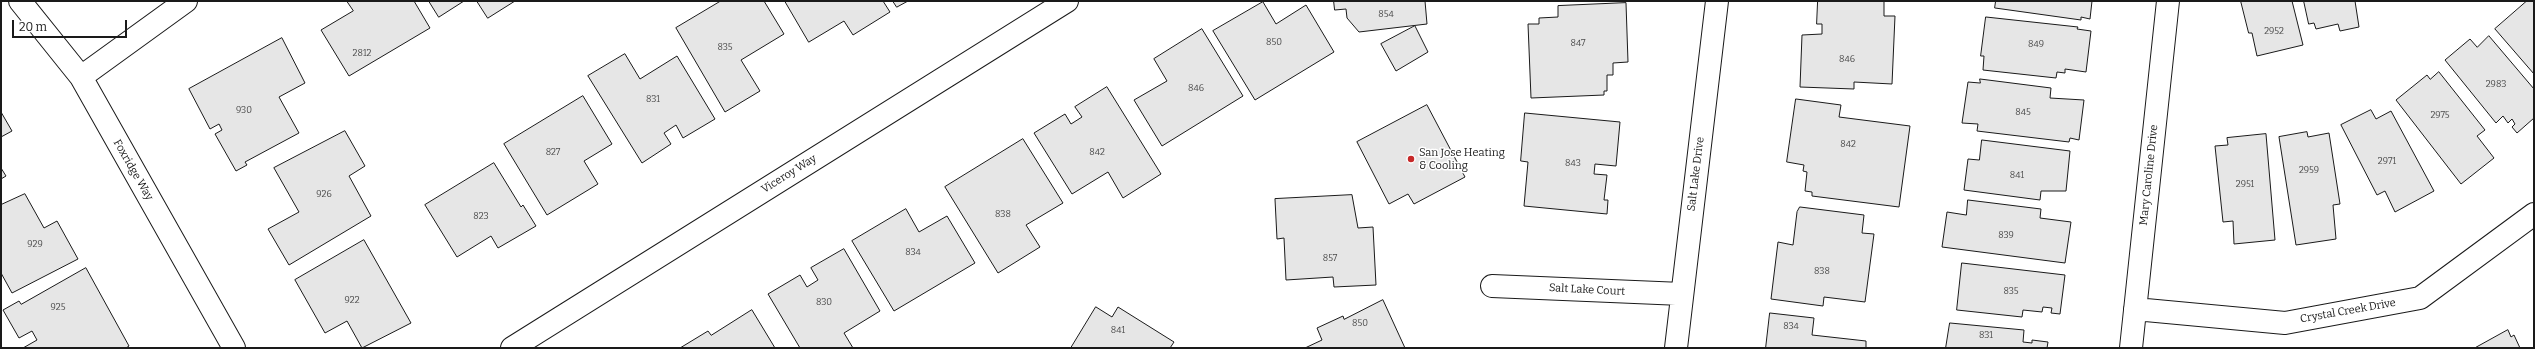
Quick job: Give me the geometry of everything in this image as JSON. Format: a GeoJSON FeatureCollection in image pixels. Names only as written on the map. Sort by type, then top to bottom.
{"type":"FeatureCollection","features":[{"type":"Feature","properties":{"kind":"street","name":"Foxridge Way"},"geometry":{"type":"LineString","coordinates":[[20,1],[81,77],[234,348]]}},
{"type":"Feature","properties":{"kind":"street"},"geometry":{"type":"LineString","coordinates":[[81,77],[186,1]]}},
{"type":"Feature","properties":{"kind":"street","name":"Viceroy Way"},"geometry":{"type":"LineString","coordinates":[[512,348],[1067,1]]}},
{"type":"Feature","properties":{"kind":"street","name":"Salt Lake Drive"},"geometry":{"type":"LineString","coordinates":[[1676,348],[1718,1]]}},
{"type":"Feature","properties":{"kind":"street","name":"Mary Caroline Drive"},"geometry":{"type":"LineString","coordinates":[[2130,348],[2168,1]]}},
{"type":"Feature","properties":{"kind":"street","name":"Crystal Creek Drive"},"geometry":{"type":"LineString","coordinates":[[2135,309],[2285,322],[2420,298],[2534,214]]}},
{"type":"Feature","properties":{"kind":"street","name":"Salt Lake Court"},"geometry":{"type":"LineString","coordinates":[[1492,286],[1682,294]]}},
{"type":"Feature","properties":{"kind":"building"},"geometry":{"type":"Polygon","coordinates":[[[347,1],[414,1],[430,28],[349,76],[321,30],[353,11],[347,1]]]}},
{"type":"Feature","properties":{"kind":"building"},"geometry":{"type":"Polygon","coordinates":[[[429,1],[464,1],[439,17],[429,1]]]}},
{"type":"Feature","properties":{"kind":"building"},"geometry":{"type":"Polygon","coordinates":[[[477,1],[515,1],[488,18],[477,1]]]}},
{"type":"Feature","properties":{"kind":"building"},"geometry":{"type":"Polygon","coordinates":[[[721,1],[764,1],[784,34],[741,60],[760,91],[725,112],[676,28],[721,1]]]}},
{"type":"Feature","properties":{"kind":"building"},"geometry":{"type":"Polygon","coordinates":[[[785,1],[883,1],[890,12],[853,35],[844,21],[809,42],[785,1]]]}},
{"type":"Feature","properties":{"kind":"building"},"geometry":{"type":"Polygon","coordinates":[[[893,1],[908,1],[897,7],[893,1]]]}},
{"type":"Feature","properties":{"kind":"building"},"geometry":{"type":"Polygon","coordinates":[[[1334,1],[1425,1],[1427,24],[1359,32],[1347,18],[1346,9],[1335,10],[1334,1]]]}},
{"type":"Feature","properties":{"kind":"building"},"geometry":{"type":"Polygon","coordinates":[[[1818,1],[1884,1],[1884,16],[1895,16],[1892,84],[1854,82],[1854,89],[1800,87],[1802,35],[1822,34],[1822,24],[1817,24],[1818,1]]]}},
{"type":"Feature","properties":{"kind":"building"},"geometry":{"type":"Polygon","coordinates":[[[1996,1],[2092,1],[2090,19],[2081,17],[2081,20],[1995,8],[1996,1]]]}},
{"type":"Feature","properties":{"kind":"building"},"geometry":{"type":"Polygon","coordinates":[[[2241,1],[2292,1],[2303,45],[2257,56],[2252,33],[2249,33],[2241,1]]]}},
{"type":"Feature","properties":{"kind":"building"},"geometry":{"type":"Polygon","coordinates":[[[2304,1],[2355,1],[2359,27],[2340,31],[2338,24],[2316,29],[2314,23],[2309,24],[2304,1]]]}},
{"type":"Feature","properties":{"kind":"building"},"geometry":{"type":"Polygon","coordinates":[[[2527,1],[2534,1],[2534,74],[2495,29],[2527,1]]]}},
{"type":"Feature","properties":{"kind":"building"},"geometry":{"type":"Polygon","coordinates":[[[1263,2],[1276,24],[1306,5],[1334,52],[1255,100],[1213,31],[1263,2]]]}},
{"type":"Feature","properties":{"kind":"building"},"geometry":{"type":"Polygon","coordinates":[[[1626,3],[1628,62],[1613,63],[1613,75],[1607,75],[1607,91],[1604,91],[1604,95],[1531,98],[1528,24],[1539,24],[1539,18],[1558,17],[1558,6],[1626,3]]]}},
{"type":"Feature","properties":{"kind":"building"},"geometry":{"type":"Polygon","coordinates":[[[1986,17],[2078,27],[2077,29],[2091,31],[2086,72],[2065,69],[2065,73],[2057,72],[2056,78],[1983,70],[1984,56],[1981,56],[1986,17]]]}},
{"type":"Feature","properties":{"kind":"building"},"geometry":{"type":"Polygon","coordinates":[[[1415,26],[1428,52],[1396,71],[1381,44],[1415,26]]]}},
{"type":"Feature","properties":{"kind":"building"},"geometry":{"type":"Polygon","coordinates":[[[1202,29],[1243,96],[1162,146],[1134,100],[1167,81],[1154,59],[1202,29]]]}},
{"type":"Feature","properties":{"kind":"building"},"geometry":{"type":"Polygon","coordinates":[[[2489,36],[2534,89],[2534,118],[2517,133],[2512,127],[2515,124],[2512,119],[2508,123],[2503,116],[2496,123],[2445,60],[2470,39],[2477,47],[2489,36]]]}},
{"type":"Feature","properties":{"kind":"building"},"geometry":{"type":"Polygon","coordinates":[[[282,38],[305,83],[279,97],[299,133],[245,162],[247,165],[236,171],[215,134],[222,130],[219,124],[210,129],[189,89],[282,38]]]}},
{"type":"Feature","properties":{"kind":"building"},"geometry":{"type":"Polygon","coordinates":[[[625,54],[640,79],[677,56],[715,119],[683,138],[676,125],[664,133],[671,144],[642,163],[588,76],[625,54]]]}},
{"type":"Feature","properties":{"kind":"building"},"geometry":{"type":"Polygon","coordinates":[[[2439,72],[2485,130],[2477,136],[2494,158],[2461,184],[2396,100],[2427,75],[2430,79],[2439,72]]]}},
{"type":"Feature","properties":{"kind":"building"},"geometry":{"type":"Polygon","coordinates":[[[1980,79],[2051,88],[2050,98],[2084,100],[2079,140],[2070,138],[2069,142],[1977,131],[1978,124],[1962,123],[1968,82],[1980,83],[1980,79]]]}},
{"type":"Feature","properties":{"kind":"building"},"geometry":{"type":"Polygon","coordinates":[[[1107,87],[1161,174],[1123,198],[1108,172],[1072,194],[1034,133],[1065,114],[1071,124],[1082,117],[1075,107],[1107,87]]]}},
{"type":"Feature","properties":{"kind":"building"},"geometry":{"type":"Polygon","coordinates":[[[583,96],[612,144],[584,161],[598,184],[547,215],[504,144],[583,96]]]}},
{"type":"Feature","properties":{"kind":"building"},"geometry":{"type":"Polygon","coordinates":[[[1796,99],[1841,105],[1839,117],[1910,126],[1899,207],[1812,196],[1812,192],[1805,191],[1807,172],[1803,171],[1804,165],[1787,162],[1796,99]]]}},
{"type":"Feature","properties":{"kind":"building","name":"San Jose Heating & Cooling"},"geometry":{"type":"Polygon","coordinates":[[[1427,105],[1465,177],[1414,204],[1408,194],[1389,204],[1357,142],[1427,105]]]}},
{"type":"Feature","properties":{"kind":"building"},"geometry":{"type":"Polygon","coordinates":[[[2371,110],[2376,119],[2391,111],[2434,191],[2395,212],[2385,191],[2377,195],[2341,125],[2371,110]]]}},
{"type":"Feature","properties":{"kind":"building"},"geometry":{"type":"Polygon","coordinates":[[[1,112],[12,131],[1,137],[1,112]]]}},
{"type":"Feature","properties":{"kind":"building"},"geometry":{"type":"Polygon","coordinates":[[[1525,113],[1620,122],[1616,166],[1595,164],[1594,174],[1607,175],[1604,200],[1608,200],[1607,214],[1524,206],[1528,162],[1521,161],[1525,113]]]}},
{"type":"Feature","properties":{"kind":"building"},"geometry":{"type":"Polygon","coordinates":[[[345,131],[365,166],[349,176],[371,216],[289,265],[268,229],[299,212],[274,168],[345,131]]]}},
{"type":"Feature","properties":{"kind":"building"},"geometry":{"type":"Polygon","coordinates":[[[2307,132],[2308,137],[2329,133],[2340,204],[2333,205],[2336,239],[2296,245],[2279,137],[2307,132]]]}},
{"type":"Feature","properties":{"kind":"building"},"geometry":{"type":"Polygon","coordinates":[[[2266,134],[2275,240],[2234,244],[2233,221],[2223,222],[2215,146],[2228,145],[2227,138],[2266,134]]]}},
{"type":"Feature","properties":{"kind":"building"},"geometry":{"type":"Polygon","coordinates":[[[1023,139],[1063,203],[1026,225],[1040,247],[998,273],[945,187],[1023,139]]]}},
{"type":"Feature","properties":{"kind":"building"},"geometry":{"type":"Polygon","coordinates":[[[1982,140],[2070,151],[2066,191],[2041,191],[2040,200],[1964,190],[1968,159],[1979,160],[1982,140]]]}},
{"type":"Feature","properties":{"kind":"building"},"geometry":{"type":"Polygon","coordinates":[[[494,163],[521,207],[523,205],[536,226],[498,248],[491,236],[457,257],[425,205],[494,163]]]}},
{"type":"Feature","properties":{"kind":"building"},"geometry":{"type":"Polygon","coordinates":[[[1,168],[6,176],[1,179],[1,168]]]}},
{"type":"Feature","properties":{"kind":"building"},"geometry":{"type":"Polygon","coordinates":[[[25,194],[44,228],[57,221],[78,259],[12,293],[1,273],[1,205],[25,194]]]}},
{"type":"Feature","properties":{"kind":"building"},"geometry":{"type":"Polygon","coordinates":[[[1352,195],[1358,228],[1373,227],[1376,285],[1334,287],[1333,277],[1286,280],[1284,238],[1277,239],[1275,199],[1352,195]]]}},
{"type":"Feature","properties":{"kind":"building"},"geometry":{"type":"Polygon","coordinates":[[[1968,200],[2041,209],[2040,218],[2071,222],[2065,263],[1942,247],[1947,212],[1966,215],[1968,200]]]}},
{"type":"Feature","properties":{"kind":"building"},"geometry":{"type":"Polygon","coordinates":[[[1800,207],[1864,215],[1862,233],[1874,234],[1865,302],[1824,297],[1823,306],[1771,299],[1778,242],[1793,245],[1797,212],[1800,207]]]}},
{"type":"Feature","properties":{"kind":"building"},"geometry":{"type":"Polygon","coordinates":[[[906,209],[919,232],[947,216],[975,263],[894,311],[852,241],[906,209]]]}},
{"type":"Feature","properties":{"kind":"building"},"geometry":{"type":"Polygon","coordinates":[[[364,240],[411,323],[362,348],[347,321],[325,333],[295,280],[364,240]]]}},
{"type":"Feature","properties":{"kind":"building"},"geometry":{"type":"Polygon","coordinates":[[[844,249],[880,311],[844,333],[853,348],[800,348],[768,294],[800,275],[807,287],[818,280],[811,268],[844,249]]]}},
{"type":"Feature","properties":{"kind":"building"},"geometry":{"type":"Polygon","coordinates":[[[1962,263],[2065,275],[2060,314],[2051,313],[2052,308],[2043,307],[2042,312],[2023,310],[2022,317],[1957,310],[1962,263]]]}},
{"type":"Feature","properties":{"kind":"building"},"geometry":{"type":"Polygon","coordinates":[[[86,268],[129,346],[126,348],[23,348],[37,340],[32,331],[19,338],[3,310],[19,301],[21,304],[86,268]]]}},
{"type":"Feature","properties":{"kind":"building"},"geometry":{"type":"Polygon","coordinates":[[[1383,300],[1405,348],[1305,348],[1322,340],[1317,328],[1343,316],[1344,319],[1383,300]]]}},
{"type":"Feature","properties":{"kind":"building"},"geometry":{"type":"Polygon","coordinates":[[[1096,307],[1112,317],[1118,307],[1174,342],[1170,348],[1071,348],[1096,307]]]}},
{"type":"Feature","properties":{"kind":"building"},"geometry":{"type":"Polygon","coordinates":[[[752,310],[775,348],[680,348],[708,331],[711,335],[752,310]]]}},
{"type":"Feature","properties":{"kind":"building"},"geometry":{"type":"Polygon","coordinates":[[[1770,313],[1814,318],[1812,335],[1866,341],[1866,348],[1766,348],[1770,313]]]}},
{"type":"Feature","properties":{"kind":"building"},"geometry":{"type":"Polygon","coordinates":[[[1950,323],[2024,330],[2023,342],[2032,343],[2032,340],[2048,342],[2047,348],[1946,348],[1950,323]]]}},
{"type":"Feature","properties":{"kind":"building"},"geometry":{"type":"Polygon","coordinates":[[[2508,330],[2511,337],[2514,335],[2520,348],[2475,348],[2508,330]]]}},
{"type":"Feature","properties":{"kind":"place","name":"San Jose Heating & Cooling"},"geometry":{"type":"Point","coordinates":[1411,159]}}]}
